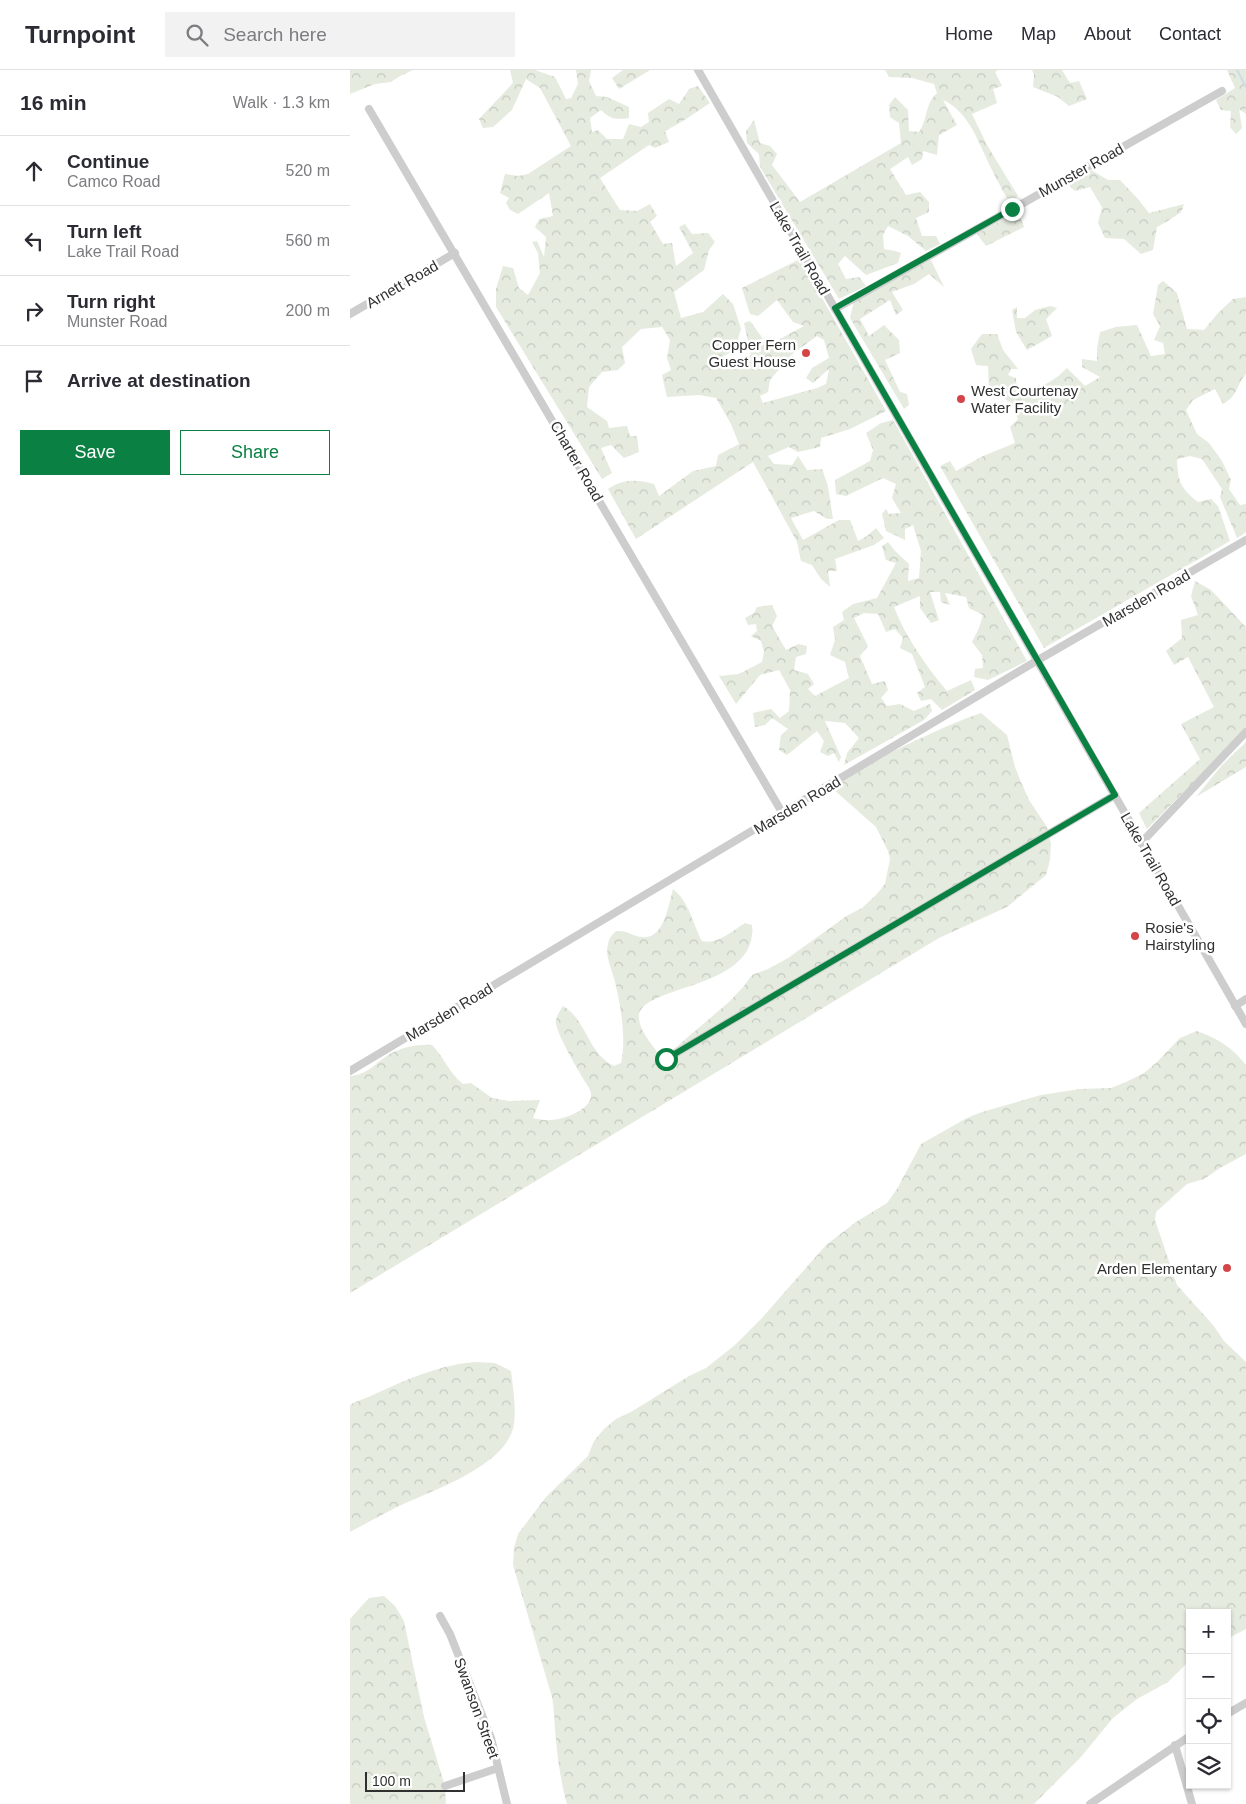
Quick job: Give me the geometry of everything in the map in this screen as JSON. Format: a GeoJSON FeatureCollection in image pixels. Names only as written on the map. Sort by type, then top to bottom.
{"type":"FeatureCollection","features":[{"type":"Feature","properties":{"kind":"street","name":"Lake Trail Road"},"geometry":{"type":"LineString","coordinates":[[698,70],[1246,1024]]}},
{"type":"Feature","properties":{"kind":"street","name":"Munster Road"},"geometry":{"type":"LineString","coordinates":[[835,308],[1222,91]]}},
{"type":"Feature","properties":{"kind":"street","name":"Charter Road"},"geometry":{"type":"LineString","coordinates":[[370,109],[783,814]]}},
{"type":"Feature","properties":{"kind":"street","name":"Arnett Road"},"geometry":{"type":"LineString","coordinates":[[350,314],[455,253]]}},
{"type":"Feature","properties":{"kind":"street","name":"Marsden Road"},"geometry":{"type":"LineString","coordinates":[[350,1072],[1038,660],[1246,540]]}},
{"type":"Feature","properties":{"kind":"street"},"geometry":{"type":"LineString","coordinates":[[1141,842],[1246,732]]}},
{"type":"Feature","properties":{"kind":"street"},"geometry":{"type":"LineString","coordinates":[[666,1059],[1115,795]]}},
{"type":"Feature","properties":{"kind":"street"},"geometry":{"type":"LineString","coordinates":[[1235,1006],[1246,999]]}},
{"type":"Feature","properties":{"kind":"street","name":"Swanson Street"},"geometry":{"type":"LineString","coordinates":[[440,1616],[450,1634],[491,1738],[507,1804]]}},
{"type":"Feature","properties":{"kind":"street"},"geometry":{"type":"LineString","coordinates":[[1231,1712],[1246,1703]]}},
{"type":"Feature","properties":{"kind":"street"},"geometry":{"type":"LineString","coordinates":[[1090,1804],[1186,1738]]}},
{"type":"Feature","properties":{"kind":"street"},"geometry":{"type":"LineString","coordinates":[[1175,1745],[1192,1804]]}},
{"type":"Feature","properties":{"kind":"street"},"geometry":{"type":"LineString","coordinates":[[445,1786],[498,1768]]}},
{"type":"Feature","properties":{"kind":"green space"},"geometry":{"type":"Polygon","coordinates":[[[350,70],[413,70],[391,82],[375,84],[350,94],[350,70]]]}},
{"type":"Feature","properties":{"kind":"green space"},"geometry":{"type":"Polygon","coordinates":[[[510,70],[535,70],[555,77],[566,99],[571,98],[578,84],[576,70],[591,70],[589,81],[596,96],[607,97],[629,107],[629,118],[614,118],[601,110],[590,118],[592,132],[598,130],[607,139],[623,139],[629,124],[641,127],[649,122],[648,113],[669,99],[679,104],[689,89],[698,86],[710,103],[665,131],[669,142],[655,148],[649,145],[600,178],[620,210],[637,211],[650,204],[657,216],[650,222],[663,244],[672,243],[676,266],[693,253],[679,227],[685,224],[692,234],[708,233],[715,242],[709,250],[704,270],[674,292],[681,318],[703,312],[723,294],[733,304],[741,329],[734,351],[723,356],[732,364],[751,355],[744,323],[750,321],[761,336],[765,347],[804,326],[793,322],[777,300],[758,316],[750,314],[742,288],[800,259],[886,411],[850,429],[821,438],[820,447],[798,452],[789,447],[768,456],[774,464],[792,465],[798,456],[807,470],[822,469],[828,486],[833,519],[827,519],[814,511],[791,518],[803,540],[839,520],[850,520],[858,541],[876,528],[884,538],[874,545],[835,559],[837,571],[828,571],[830,587],[821,579],[812,565],[801,561],[797,542],[753,462],[636,539],[608,489],[619,483],[641,481],[654,484],[659,496],[693,471],[716,466],[718,455],[739,444],[731,424],[716,398],[699,395],[667,397],[662,375],[671,370],[667,358],[670,340],[662,327],[641,329],[622,347],[625,363],[618,370],[602,372],[589,387],[587,407],[607,421],[609,428],[627,426],[630,436],[637,436],[639,452],[624,458],[611,445],[601,448],[612,473],[602,479],[496,307],[496,289],[503,266],[513,268],[519,288],[528,295],[540,273],[538,253],[532,242],[537,241],[544,257],[546,237],[535,227],[539,219],[553,216],[549,193],[518,214],[510,210],[506,203],[509,198],[500,193],[505,174],[518,176],[528,174],[571,146],[540,88],[526,79],[512,110],[493,127],[483,128],[479,119],[513,83],[510,70]],[[817,336],[791,355],[770,380],[768,392],[760,396],[763,403],[826,384],[829,369],[813,383],[806,378],[812,368],[829,358],[824,340],[817,336]]]}},
{"type":"Feature","properties":{"kind":"green space"},"geometry":{"type":"Polygon","coordinates":[[[623,70],[650,70],[619,89],[612,78],[623,70]]]}},
{"type":"Feature","properties":{"kind":"green space"},"geometry":{"type":"Polygon","coordinates":[[[885,70],[998,70],[995,72],[1002,86],[993,89],[997,103],[972,114],[987,145],[1018,196],[1009,202],[966,119],[952,105],[943,100],[957,125],[939,135],[937,155],[923,151],[922,159],[912,165],[908,157],[890,169],[906,195],[920,192],[929,202],[929,212],[916,218],[922,236],[936,236],[940,244],[926,251],[908,236],[888,226],[883,235],[884,249],[901,253],[898,263],[866,275],[845,256],[838,264],[846,279],[859,277],[866,286],[839,299],[760,167],[759,154],[747,143],[746,131],[754,120],[760,143],[770,146],[777,154],[772,165],[800,202],[901,143],[899,123],[890,117],[889,105],[895,97],[908,110],[909,131],[919,132],[930,102],[937,93],[934,84],[912,78],[889,77],[885,70]]]}},
{"type":"Feature","properties":{"kind":"green space"},"geometry":{"type":"Polygon","coordinates":[[[1032,70],[1062,70],[1070,83],[1079,81],[1087,99],[1069,106],[1058,97],[1033,87],[1034,75],[1032,70]]]}},
{"type":"Feature","properties":{"kind":"green space"},"geometry":{"type":"Polygon","coordinates":[[[1227,70],[1246,70],[1246,114],[1239,109],[1242,128],[1236,134],[1230,127],[1231,111],[1221,110],[1216,100],[1235,88],[1227,70]]]}},
{"type":"Feature","properties":{"kind":"green space"},"geometry":{"type":"Polygon","coordinates":[[[1091,170],[1108,180],[1120,180],[1149,213],[1184,204],[1181,212],[1157,227],[1153,250],[1141,254],[1124,239],[1105,238],[1098,223],[1102,207],[1090,187],[1075,191],[1070,187],[1070,181],[1091,170]]]}},
{"type":"Feature","properties":{"kind":"green space"},"geometry":{"type":"Polygon","coordinates":[[[1018,211],[1024,227],[986,246],[977,234],[1018,211]]]}},
{"type":"Feature","properties":{"kind":"green space"},"geometry":{"type":"Polygon","coordinates":[[[931,260],[944,287],[929,274],[914,284],[892,292],[903,310],[896,315],[890,300],[860,319],[869,336],[884,325],[899,340],[900,353],[885,360],[900,392],[907,394],[909,405],[904,409],[850,318],[854,300],[931,260]]]}},
{"type":"Feature","properties":{"kind":"green space"},"geometry":{"type":"Polygon","coordinates":[[[1163,281],[1177,293],[1187,329],[1204,330],[1233,299],[1246,297],[1246,374],[1232,397],[1223,404],[1215,389],[1193,400],[1186,410],[1197,434],[1209,443],[1222,461],[1231,480],[1229,489],[1240,505],[1246,504],[1246,532],[1237,538],[1220,497],[1222,489],[1202,459],[1190,456],[1177,459],[1181,484],[1198,502],[1211,499],[1218,506],[1230,541],[1044,648],[940,466],[950,461],[956,471],[983,456],[1015,443],[1010,427],[1018,419],[1011,403],[1004,398],[1001,390],[989,392],[988,366],[976,365],[971,349],[982,334],[997,334],[1003,350],[1018,369],[1011,369],[1008,375],[1016,378],[1017,391],[1044,385],[1056,378],[1067,368],[1085,386],[1100,377],[1082,367],[1082,359],[1097,361],[1100,332],[1116,327],[1137,325],[1151,356],[1165,354],[1163,343],[1154,340],[1160,326],[1153,314],[1158,285],[1163,281]]]}},
{"type":"Feature","properties":{"kind":"green space"},"geometry":{"type":"Polygon","coordinates":[[[1050,306],[1057,308],[1046,319],[1052,336],[1027,350],[1016,332],[1012,310],[1017,307],[1017,318],[1025,318],[1035,310],[1050,306]]]}},
{"type":"Feature","properties":{"kind":"green space"},"geometry":{"type":"Polygon","coordinates":[[[893,420],[1027,661],[988,680],[974,677],[975,669],[983,668],[982,655],[972,642],[983,615],[969,608],[966,597],[945,593],[950,605],[941,602],[940,592],[930,592],[939,620],[931,623],[920,608],[920,596],[894,607],[904,630],[917,651],[947,691],[971,680],[975,690],[942,710],[931,699],[921,701],[917,693],[925,687],[912,654],[900,648],[903,638],[895,629],[886,632],[878,614],[864,613],[854,618],[868,646],[860,656],[872,684],[885,681],[888,690],[881,698],[887,706],[900,704],[914,711],[930,704],[932,711],[924,720],[844,765],[847,753],[859,738],[845,723],[825,721],[841,757],[839,762],[834,753],[828,756],[820,752],[824,741],[817,731],[787,755],[779,750],[781,735],[788,729],[772,718],[765,725],[755,727],[753,713],[771,709],[780,718],[789,711],[790,690],[779,670],[760,675],[736,704],[719,676],[739,674],[762,662],[764,652],[761,641],[751,636],[757,631],[756,624],[748,625],[745,618],[754,613],[757,607],[772,605],[777,616],[772,626],[786,650],[798,644],[807,646],[806,654],[796,657],[794,670],[808,674],[814,684],[808,689],[815,696],[849,678],[845,662],[830,655],[835,640],[833,627],[844,620],[842,612],[853,604],[877,598],[896,563],[886,560],[882,546],[888,542],[909,564],[908,581],[919,578],[921,551],[913,525],[905,529],[905,540],[886,531],[882,514],[886,509],[889,514],[901,513],[892,498],[896,484],[883,478],[846,496],[836,494],[835,480],[870,461],[873,450],[866,433],[881,423],[893,420]]]}},
{"type":"Feature","properties":{"kind":"green space"},"geometry":{"type":"Polygon","coordinates":[[[1195,581],[1211,590],[1246,627],[1246,729],[1147,829],[1139,813],[1200,759],[1181,724],[1214,707],[1188,657],[1174,665],[1166,651],[1182,638],[1181,620],[1198,615],[1191,596],[1195,581]]]}},
{"type":"Feature","properties":{"kind":"green space"},"geometry":{"type":"Polygon","coordinates":[[[981,713],[1007,735],[1021,782],[1029,800],[1047,827],[1051,844],[1050,860],[1046,875],[1007,907],[939,938],[350,1293],[350,1076],[367,1071],[390,1054],[405,1048],[432,1045],[463,1084],[471,1083],[492,1098],[509,1101],[540,1100],[533,1118],[553,1120],[577,1112],[588,1103],[591,1093],[568,1052],[556,1024],[556,1019],[563,1006],[577,1019],[592,1045],[605,1060],[614,1066],[621,1063],[623,1054],[622,1020],[607,952],[609,940],[616,931],[624,931],[642,937],[656,933],[664,920],[673,889],[679,894],[687,907],[702,941],[708,942],[719,939],[745,923],[752,925],[749,947],[737,963],[718,975],[656,999],[643,1008],[639,1019],[644,1034],[660,1056],[668,1054],[729,1002],[752,975],[788,958],[848,915],[862,908],[885,884],[890,859],[876,827],[832,788],[828,781],[940,729],[981,713]]]}},
{"type":"Feature","properties":{"kind":"green space"},"geometry":{"type":"Polygon","coordinates":[[[1246,742],[1246,767],[1196,797],[1222,765],[1246,742]]]}},
{"type":"Feature","properties":{"kind":"green space"},"geometry":{"type":"Polygon","coordinates":[[[1197,1031],[1224,1044],[1246,1065],[1246,1154],[1204,1179],[1187,1184],[1156,1212],[1155,1220],[1177,1285],[1213,1325],[1224,1341],[1246,1362],[1246,1629],[1231,1637],[1231,1609],[1186,1609],[1186,1664],[1168,1682],[1137,1699],[1113,1718],[1080,1758],[1034,1804],[567,1804],[559,1767],[552,1697],[513,1565],[514,1548],[518,1534],[546,1497],[588,1456],[594,1441],[604,1429],[616,1419],[706,1368],[735,1345],[762,1318],[826,1245],[856,1222],[887,1203],[897,1189],[921,1144],[967,1118],[982,1112],[1041,1095],[1080,1089],[1111,1088],[1126,1082],[1144,1073],[1180,1038],[1197,1031]]]}},
{"type":"Feature","properties":{"kind":"green space"},"geometry":{"type":"Polygon","coordinates":[[[475,1362],[495,1363],[511,1371],[515,1417],[509,1439],[498,1452],[466,1475],[397,1507],[350,1532],[350,1405],[424,1374],[449,1366],[475,1362]]]}},
{"type":"Feature","properties":{"kind":"green space"},"geometry":{"type":"Polygon","coordinates":[[[384,1596],[395,1606],[404,1621],[424,1717],[445,1786],[446,1804],[350,1804],[350,1619],[369,1598],[384,1596]]]}},
{"type":"Feature","properties":{"kind":"waterway"},"geometry":{"type":"LineString","coordinates":[[1237,70],[1246,87]]}},
{"type":"Feature","properties":{"kind":"place","name":"Copper Fern Guest House"},"geometry":{"type":"Point","coordinates":[806,353]}},
{"type":"Feature","properties":{"kind":"place","name":"West Courtenay Water Facility"},"geometry":{"type":"Point","coordinates":[961,399]}},
{"type":"Feature","properties":{"kind":"place","name":"Rosie's Hairstyling"},"geometry":{"type":"Point","coordinates":[1135,936]}},
{"type":"Feature","properties":{"kind":"place","name":"Arden Elementary"},"geometry":{"type":"Point","coordinates":[1227,1268]}},
{"type":"Feature","properties":{"kind":"route"},"geometry":{"type":"LineString","coordinates":[[666,1059],[1115,795],[835,308],[1012,209]]}}]}
